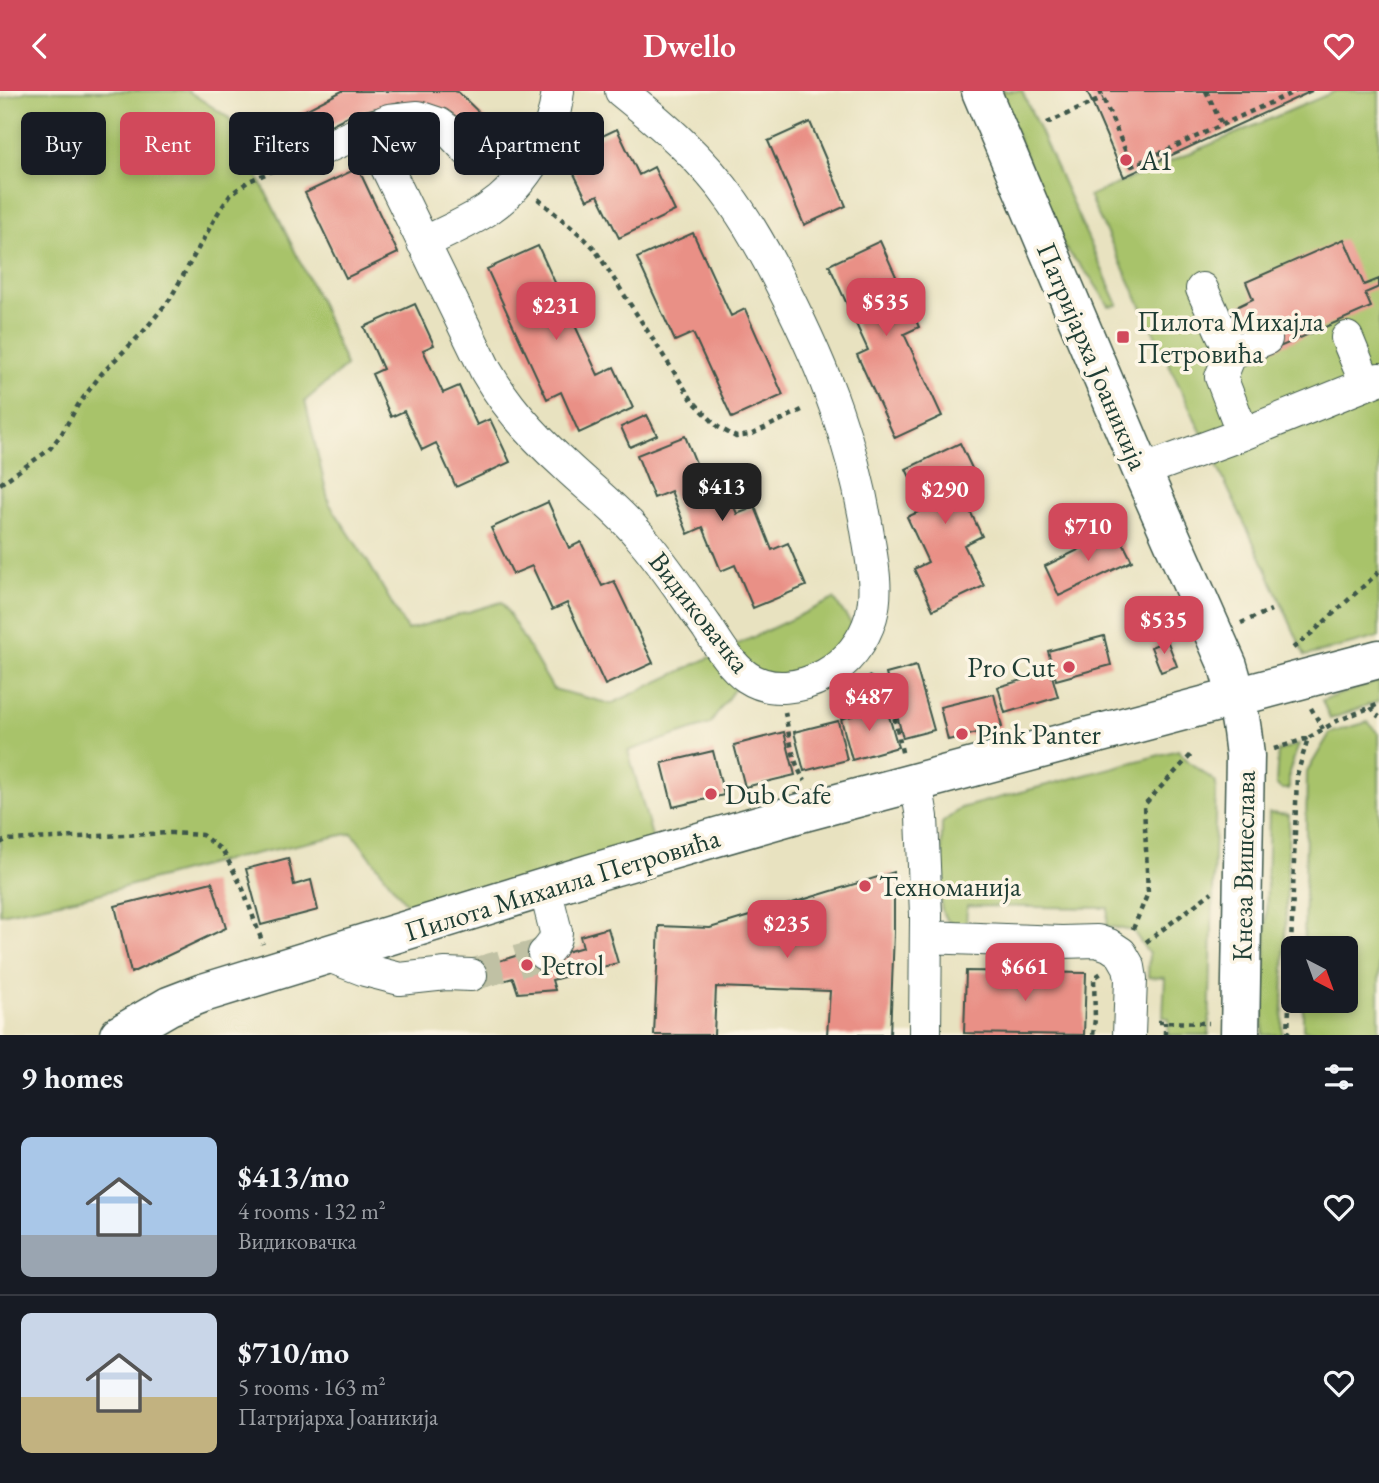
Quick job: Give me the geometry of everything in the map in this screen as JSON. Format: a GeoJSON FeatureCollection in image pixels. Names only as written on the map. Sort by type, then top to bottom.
{"type":"FeatureCollection","features":[{"type":"Feature","properties":{"kind":"main road","name":"Патријарха Јоаникија"},"geometry":{"type":"LineString","coordinates":[[981,91],[1228,666],[1237,698]]}},
{"type":"Feature","properties":{"kind":"main road","name":"Пилота Михаила Петровића"},"geometry":{"type":"LineString","coordinates":[[119,1035],[169,1006],[203,993],[793,815],[910,773],[1237,698],[1379,659]]}},
{"type":"Feature","properties":{"kind":"main road","name":"Кнеза Вишеслава"},"geometry":{"type":"LineString","coordinates":[[1228,1029],[1245,756],[1237,698]]}},
{"type":"Feature","properties":{"kind":"street"},"geometry":{"type":"LineString","coordinates":[[423,243],[487,210],[518,183],[535,160],[545,140],[553,119],[558,91]]}},
{"type":"Feature","properties":{"kind":"street","name":"Видиковачка"},"geometry":{"type":"LineString","coordinates":[[390,175],[486,372],[508,407],[530,432],[638,534],[744,675],[759,684],[792,687],[825,675],[843,663],[862,639],[871,617],[875,586],[859,485],[832,394],[776,275],[732,199],[684,145],[621,91]]}},
{"type":"Feature","properties":{"kind":"street"},"geometry":{"type":"LineString","coordinates":[[440,125],[454,136]]}},
{"type":"Feature","properties":{"kind":"street"},"geometry":{"type":"LineString","coordinates":[[1202,289],[1231,353]]}},
{"type":"Feature","properties":{"kind":"street"},"geometry":{"type":"LineString","coordinates":[[1142,471],[1373,382],[1347,338]]}},
{"type":"Feature","properties":{"kind":"street"},"geometry":{"type":"LineString","coordinates":[[1243,434],[1221,377],[1231,353],[1266,339]]}},
{"type":"Feature","properties":{"kind":"street"},"geometry":{"type":"LineString","coordinates":[[910,773],[922,817],[926,937],[925,1035]]}},
{"type":"Feature","properties":{"kind":"street"},"geometry":{"type":"LineString","coordinates":[[544,954],[552,947],[556,932],[545,888]]}},
{"type":"Feature","properties":{"kind":"street"},"geometry":{"type":"LineString","coordinates":[[926,937],[1062,942],[1097,940],[1110,945],[1121,953],[1129,967],[1142,1028]]}},
{"type":"Feature","properties":{"kind":"street"},"geometry":{"type":"LineString","coordinates":[[326,955],[400,979],[446,974],[471,975]]}},
{"type":"Feature","properties":{"kind":"path"},"geometry":{"type":"LineString","coordinates":[[1100,91],[1132,166],[1296,91]]}},
{"type":"Feature","properties":{"kind":"path"},"geometry":{"type":"LineString","coordinates":[[1206,91],[1222,125]]}},
{"type":"Feature","properties":{"kind":"path"},"geometry":{"type":"LineString","coordinates":[[1047,123],[1103,98]]}},
{"type":"Feature","properties":{"kind":"path"},"geometry":{"type":"LineString","coordinates":[[0,484],[49,450],[102,373],[143,332],[170,299],[231,194],[263,175]]}},
{"type":"Feature","properties":{"kind":"path"},"geometry":{"type":"LineString","coordinates":[[518,183],[594,249],[692,400],[718,428],[736,437],[750,435],[832,394]]}},
{"type":"Feature","properties":{"kind":"path"},"geometry":{"type":"LineString","coordinates":[[1290,650],[1379,572]]}},
{"type":"Feature","properties":{"kind":"path"},"geometry":{"type":"LineString","coordinates":[[1234,627],[1271,610]]}},
{"type":"Feature","properties":{"kind":"path"},"geometry":{"type":"LineString","coordinates":[[843,663],[855,672],[874,680],[889,699],[910,773]]}},
{"type":"Feature","properties":{"kind":"path"},"geometry":{"type":"LineString","coordinates":[[782,687],[790,739],[800,774],[811,789]]}},
{"type":"Feature","properties":{"kind":"path"},"geometry":{"type":"LineString","coordinates":[[1272,741],[1271,750],[1308,738],[1379,703]]}},
{"type":"Feature","properties":{"kind":"path"},"geometry":{"type":"LineString","coordinates":[[1309,704],[1323,729]]}},
{"type":"Feature","properties":{"kind":"path"},"geometry":{"type":"LineString","coordinates":[[1371,706],[1379,717]]}},
{"type":"Feature","properties":{"kind":"path"},"geometry":{"type":"LineString","coordinates":[[1288,1035],[1297,775],[1308,738]]}},
{"type":"Feature","properties":{"kind":"path"},"geometry":{"type":"LineString","coordinates":[[1129,937],[1148,893],[1144,805],[1191,755]]}},
{"type":"Feature","properties":{"kind":"path"},"geometry":{"type":"LineString","coordinates":[[0,843],[6,840],[172,833],[202,835],[223,851],[243,889],[267,955]]}},
{"type":"Feature","properties":{"kind":"path"},"geometry":{"type":"LineString","coordinates":[[1139,947],[1218,887]]}},
{"type":"Feature","properties":{"kind":"path"},"geometry":{"type":"LineString","coordinates":[[1093,1035],[1096,1012],[1094,978],[1110,968]]}},
{"type":"Feature","properties":{"kind":"path"},"geometry":{"type":"LineString","coordinates":[[1086,1012],[1096,1012]]}},
{"type":"Feature","properties":{"kind":"path"},"geometry":{"type":"LineString","coordinates":[[1142,1028],[1166,1022],[1228,1029]]}},
{"type":"Feature","properties":{"kind":"path"},"geometry":{"type":"LineString","coordinates":[[1165,1035],[1166,1022]]}},
{"type":"Feature","properties":{"kind":"green space"},"geometry":{"type":"Polygon","coordinates":[[[29,91],[188,91],[229,118],[229,175],[257,175],[320,302],[346,366],[305,401],[329,503],[368,562],[407,630],[502,602],[553,689],[611,704],[834,599],[862,639],[825,675],[744,675],[710,724],[628,751],[657,854],[423,925],[352,833],[226,860],[94,895],[0,914],[0,99],[29,91]]]}},
{"type":"Feature","properties":{"kind":"green space"},"geometry":{"type":"Polygon","coordinates":[[[998,91],[1022,91],[1118,305],[1109,306],[1091,278],[1064,247],[998,91]]]}},
{"type":"Feature","properties":{"kind":"green space"},"geometry":{"type":"Polygon","coordinates":[[[1336,91],[1379,91],[1379,637],[1305,656],[1089,196],[1336,91]]]}},
{"type":"Feature","properties":{"kind":"green space"},"geometry":{"type":"Polygon","coordinates":[[[1379,681],[1379,701],[1330,719],[1322,700],[1379,681]]]}},
{"type":"Feature","properties":{"kind":"green space"},"geometry":{"type":"Polygon","coordinates":[[[1368,722],[1379,734],[1379,1035],[1340,1035],[1303,1030],[1303,1013],[1358,1013],[1358,936],[1304,936],[1307,772],[1330,733],[1368,722]]]}},
{"type":"Feature","properties":{"kind":"green space"},"geometry":{"type":"Polygon","coordinates":[[[1299,744],[1289,772],[1289,789],[1281,789],[1276,784],[1278,751],[1299,744]]]}},
{"type":"Feature","properties":{"kind":"green space"},"geometry":{"type":"Polygon","coordinates":[[[1178,750],[1216,782],[1209,1035],[1168,1035],[1169,1018],[1163,1017],[1165,978],[1148,977],[1149,954],[1133,931],[1107,926],[1108,908],[967,906],[966,928],[946,919],[941,906],[942,823],[961,808],[1178,750]]]}},
{"type":"Feature","properties":{"kind":"green space"},"geometry":{"type":"Polygon","coordinates":[[[1269,813],[1289,815],[1285,936],[1281,936],[1282,1035],[1263,1035],[1269,813]]]}},
{"type":"Feature","properties":{"kind":"building"},"geometry":{"type":"Polygon","coordinates":[[[342,91],[454,91],[479,112],[454,112],[454,126],[440,116],[440,112],[428,112],[399,102],[361,112],[348,112],[348,116],[334,123],[334,112],[302,112],[342,91]]]}},
{"type":"Feature","properties":{"kind":"building"},"geometry":{"type":"Polygon","coordinates":[[[1087,91],[1312,91],[1124,177],[1087,91]]]}},
{"type":"Feature","properties":{"kind":"building"},"geometry":{"type":"Polygon","coordinates":[[[810,122],[846,206],[804,225],[768,141],[810,122]]]}},
{"type":"Feature","properties":{"kind":"building"},"geometry":{"type":"Polygon","coordinates":[[[617,129],[639,175],[654,167],[675,211],[619,238],[598,195],[587,200],[574,175],[604,175],[604,135],[617,129]]]}},
{"type":"Feature","properties":{"kind":"building"},"geometry":{"type":"Polygon","coordinates":[[[348,173],[348,175],[361,175],[398,253],[346,278],[305,193],[348,173]]]}},
{"type":"Feature","properties":{"kind":"building"},"geometry":{"type":"Polygon","coordinates":[[[693,233],[731,316],[745,309],[783,395],[732,418],[693,333],[675,341],[637,258],[693,233]]]}},
{"type":"Feature","properties":{"kind":"building"},"geometry":{"type":"Polygon","coordinates":[[[1344,239],[1364,285],[1379,279],[1379,287],[1365,293],[1371,307],[1275,349],[1241,335],[1230,310],[1253,299],[1246,282],[1344,239]]]}},
{"type":"Feature","properties":{"kind":"building"},"geometry":{"type":"Polygon","coordinates":[[[880,241],[919,327],[904,334],[942,416],[895,438],[857,355],[868,350],[829,265],[880,241]]]}},
{"type":"Feature","properties":{"kind":"building"},"geometry":{"type":"Polygon","coordinates":[[[538,246],[598,375],[614,367],[633,408],[579,433],[561,392],[547,399],[487,269],[538,246]]]}},
{"type":"Feature","properties":{"kind":"building"},"geometry":{"type":"Polygon","coordinates":[[[415,304],[434,345],[423,350],[443,393],[459,386],[477,425],[490,419],[510,462],[456,487],[436,443],[422,450],[404,411],[391,417],[372,374],[383,369],[364,327],[415,304]]]}},
{"type":"Feature","properties":{"kind":"building"},"geometry":{"type":"Polygon","coordinates":[[[647,415],[657,435],[630,447],[621,427],[647,415]]]}},
{"type":"Feature","properties":{"kind":"building"},"geometry":{"type":"Polygon","coordinates":[[[685,436],[702,478],[719,471],[737,514],[755,507],[772,550],[788,543],[806,586],[753,608],[735,565],[721,571],[703,527],[688,534],[671,491],[654,498],[637,455],[685,436]]]}},
{"type":"Feature","properties":{"kind":"building"},"geometry":{"type":"Polygon","coordinates":[[[960,443],[979,483],[961,492],[982,536],[964,545],[984,586],[933,610],[914,569],[928,562],[907,517],[925,509],[906,469],[960,443]]]}},
{"type":"Feature","properties":{"kind":"building"},"geometry":{"type":"Polygon","coordinates":[[[548,502],[569,548],[581,542],[602,586],[614,581],[653,663],[605,685],[567,603],[552,610],[532,566],[513,574],[491,528],[548,502]]]}},
{"type":"Feature","properties":{"kind":"building"},"geometry":{"type":"Polygon","coordinates":[[[1117,531],[1132,561],[1059,596],[1045,566],[1117,531]]]}},
{"type":"Feature","properties":{"kind":"building"},"geometry":{"type":"Polygon","coordinates":[[[1104,636],[1111,665],[1056,680],[1048,651],[1104,636]]]}},
{"type":"Feature","properties":{"kind":"building"},"geometry":{"type":"Polygon","coordinates":[[[1167,640],[1177,666],[1161,672],[1151,647],[1167,640]]]}},
{"type":"Feature","properties":{"kind":"building"},"geometry":{"type":"Polygon","coordinates":[[[916,666],[934,730],[903,738],[886,674],[916,666]]]}},
{"type":"Feature","properties":{"kind":"building"},"geometry":{"type":"Polygon","coordinates":[[[1051,672],[1058,697],[1005,713],[998,687],[1051,672]]]}},
{"type":"Feature","properties":{"kind":"building"},"geometry":{"type":"Polygon","coordinates":[[[994,694],[1002,727],[948,740],[940,707],[994,694]]]}},
{"type":"Feature","properties":{"kind":"building"},"geometry":{"type":"Polygon","coordinates":[[[886,706],[898,747],[852,760],[841,719],[886,706]]]}},
{"type":"Feature","properties":{"kind":"building"},"geometry":{"type":"Polygon","coordinates":[[[838,721],[847,760],[804,771],[794,732],[838,721]]]}},
{"type":"Feature","properties":{"kind":"building"},"geometry":{"type":"Polygon","coordinates":[[[784,732],[795,775],[745,787],[734,745],[784,732]]]}},
{"type":"Feature","properties":{"kind":"building"},"geometry":{"type":"Polygon","coordinates":[[[713,751],[724,795],[673,807],[662,763],[713,751]]]}},
{"type":"Feature","properties":{"kind":"building"},"geometry":{"type":"Polygon","coordinates":[[[288,858],[294,885],[311,880],[318,910],[261,925],[246,869],[288,858]]]}},
{"type":"Feature","properties":{"kind":"building"},"geometry":{"type":"Polygon","coordinates":[[[894,872],[890,1035],[827,1035],[830,991],[716,987],[714,1035],[654,1035],[659,926],[710,928],[894,872]]]}},
{"type":"Feature","properties":{"kind":"building"},"geometry":{"type":"Polygon","coordinates":[[[212,882],[226,928],[131,973],[115,906],[212,882]]]}},
{"type":"Feature","properties":{"kind":"building"},"geometry":{"type":"Polygon","coordinates":[[[608,928],[618,963],[552,980],[555,990],[518,993],[513,978],[475,989],[469,970],[542,948],[545,958],[583,947],[580,936],[608,928]]]}},
{"type":"Feature","properties":{"kind":"building"},"geometry":{"type":"Polygon","coordinates":[[[966,971],[1086,973],[1084,1035],[964,1033],[966,971]]]}},
{"type":"Feature","properties":{"kind":"tunnel"},"geometry":{"type":"LineString","coordinates":[[471,975],[544,954]]}},
{"type":"Feature","properties":{"kind":"place","name":"A1"},"geometry":{"type":"Point","coordinates":[1126,160]}},
{"type":"Feature","properties":{"kind":"place","name":"Пилота Михајла Петровића"},"geometry":{"type":"Point","coordinates":[1123,337]}},
{"type":"Feature","properties":{"kind":"place","name":"Pro Cut"},"geometry":{"type":"Point","coordinates":[1069,667]}},
{"type":"Feature","properties":{"kind":"place","name":"Pink Panter"},"geometry":{"type":"Point","coordinates":[962,734]}},
{"type":"Feature","properties":{"kind":"place","name":"Dub Cafe"},"geometry":{"type":"Point","coordinates":[711,794]}},
{"type":"Feature","properties":{"kind":"place","name":"Техноманија"},"geometry":{"type":"Point","coordinates":[865,886]}},
{"type":"Feature","properties":{"kind":"place","name":"Petrol"},"geometry":{"type":"Point","coordinates":[527,965]}}]}
